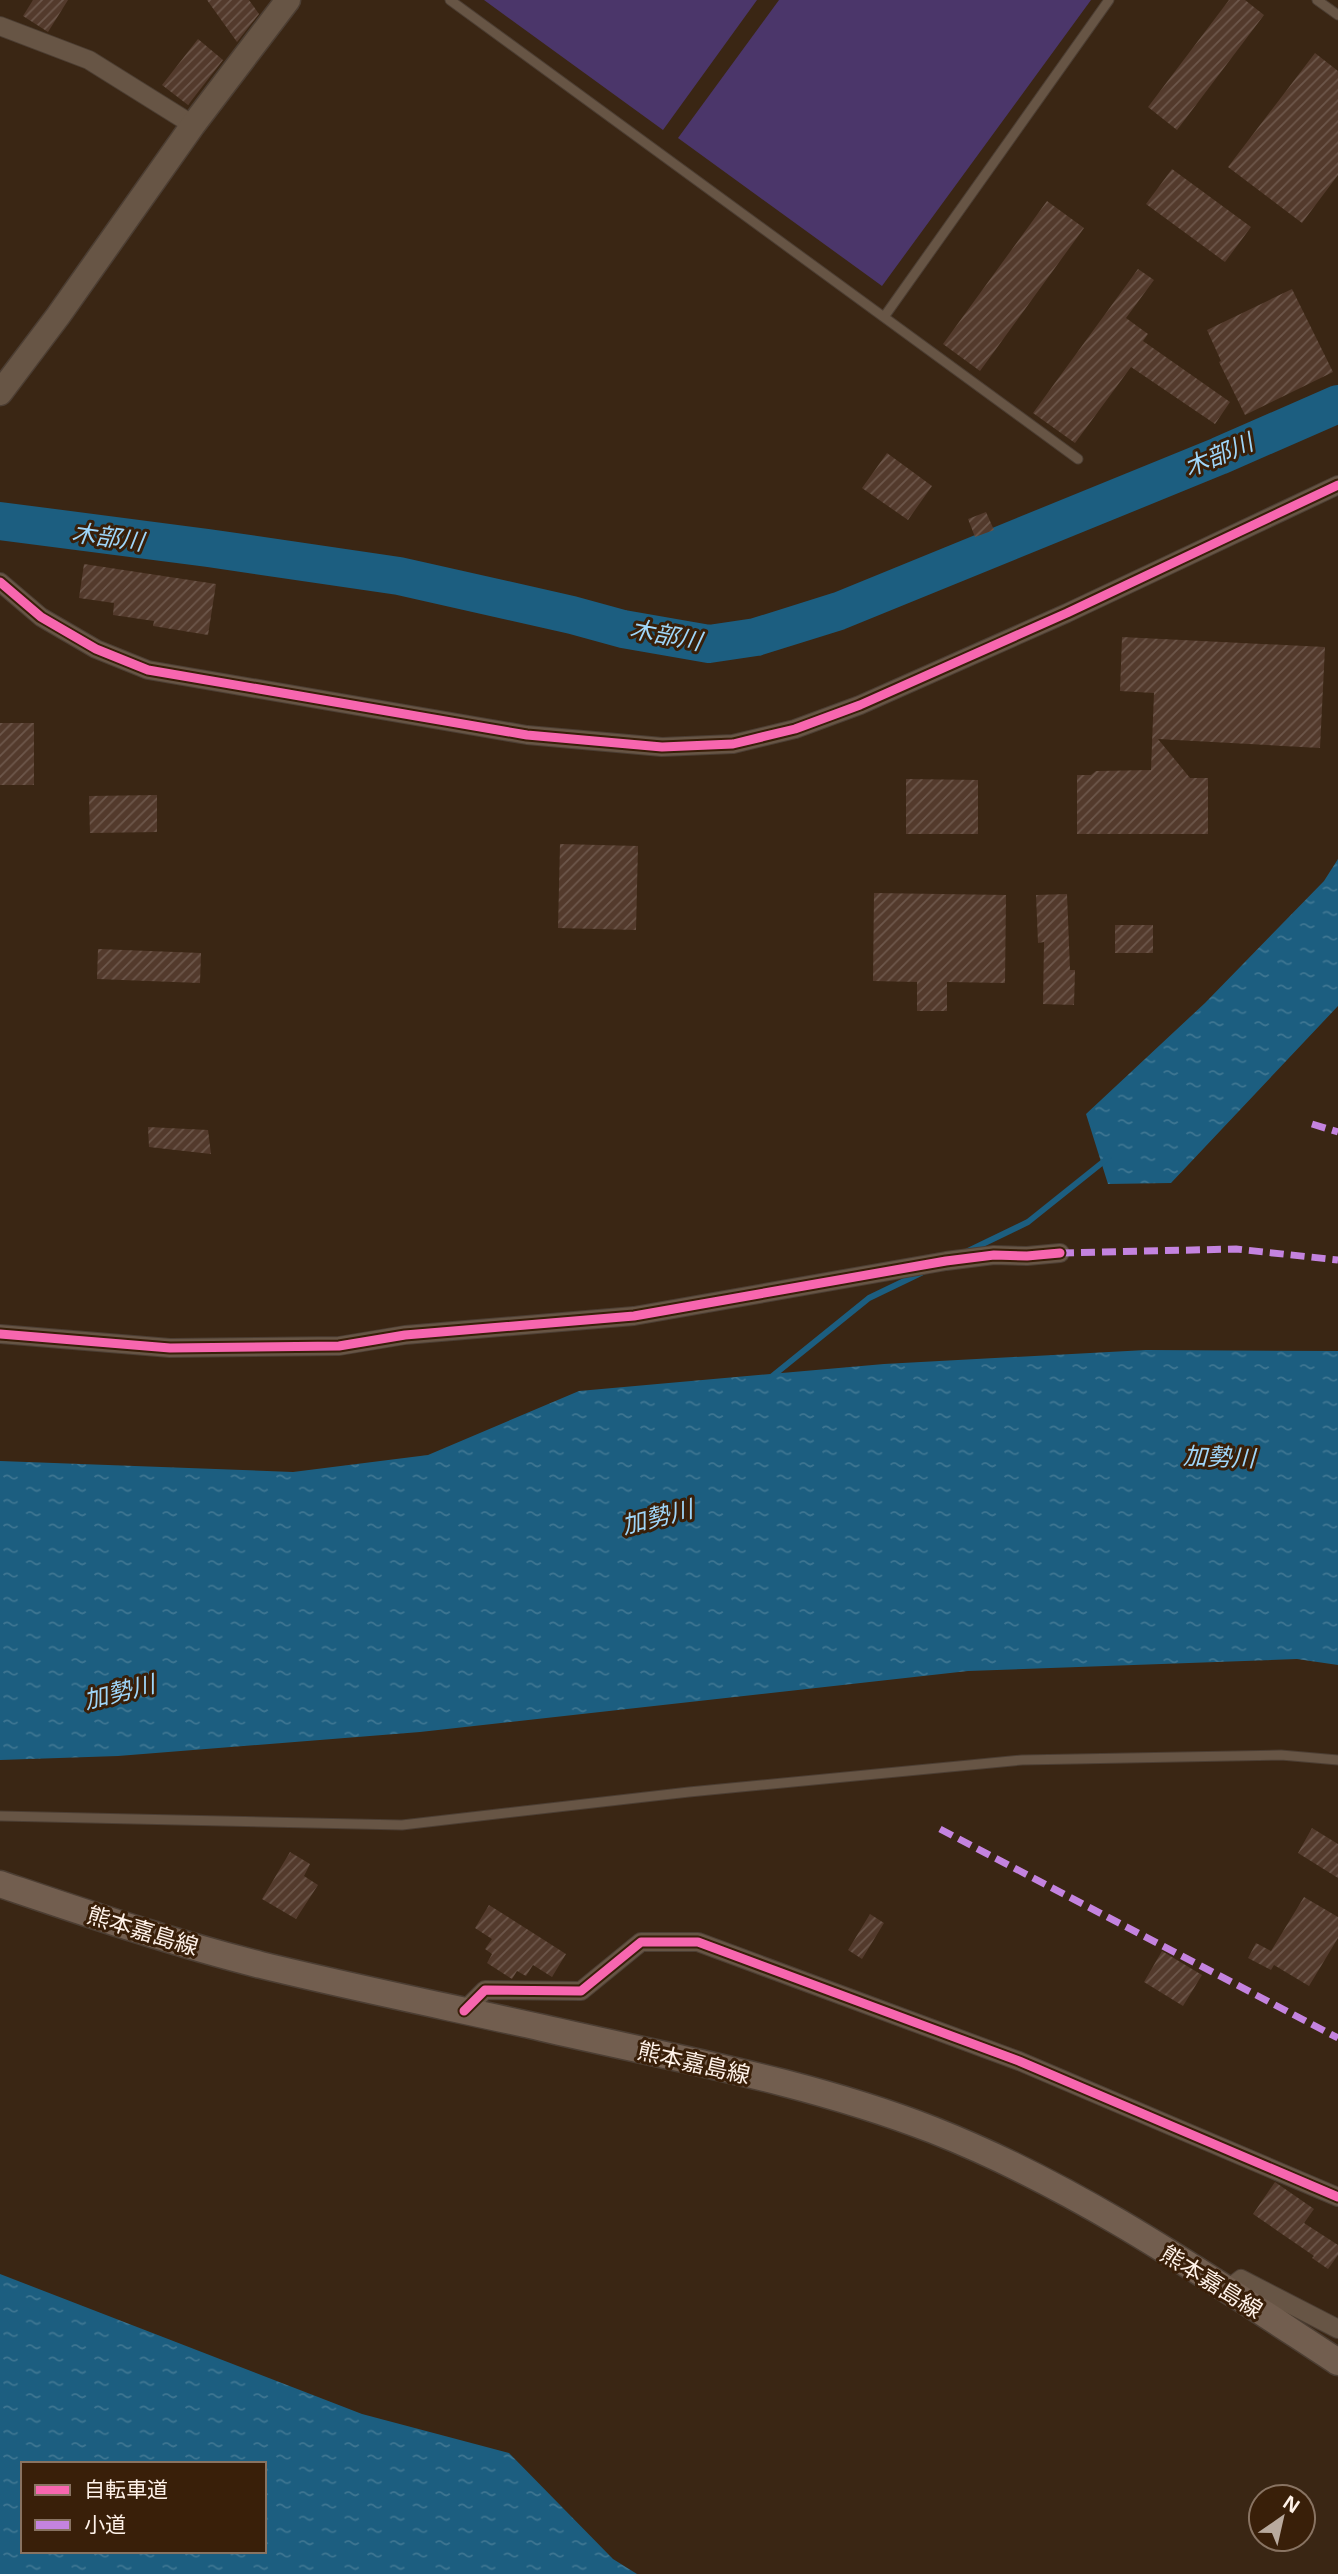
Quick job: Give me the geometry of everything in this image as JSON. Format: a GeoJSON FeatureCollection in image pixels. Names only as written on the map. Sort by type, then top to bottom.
{"type":"FeatureCollection","features":[{"type":"Feature","properties":{"kind":"main road","name":"熊本嘉島線"},"geometry":{"type":"LineString","coordinates":[[0,1884],[107,1920],[259,1965],[761,2077],[856,2103],[930,2129],[996,2156],[1081,2200],[1338,2362]]}},
{"type":"Feature","properties":{"kind":"street"},"geometry":{"type":"LineString","coordinates":[[0,393],[193,125],[288,0]]}},
{"type":"Feature","properties":{"kind":"street"},"geometry":{"type":"LineString","coordinates":[[0,26],[89,60],[193,125]]}},
{"type":"Feature","properties":{"kind":"street"},"geometry":{"type":"LineString","coordinates":[[0,582],[41,617],[96,649],[148,670],[527,735],[662,747],[733,744],[795,729],[860,705],[1068,613],[1338,485]]}},
{"type":"Feature","properties":{"kind":"street"},"geometry":{"type":"LineString","coordinates":[[0,1334],[170,1348],[339,1346],[405,1335],[634,1316],[946,1261],[994,1255],[1060,1253]]}},
{"type":"Feature","properties":{"kind":"street"},"geometry":{"type":"LineString","coordinates":[[464,2011],[485,1990],[582,1991],[642,1942],[698,1942],[1019,2061],[1338,2197]]}},
{"type":"Feature","properties":{"kind":"street"},"geometry":{"type":"LineString","coordinates":[[1227,2290],[1241,2279],[1338,2329]]}},
{"type":"Feature","properties":{"kind":"lane"},"geometry":{"type":"LineString","coordinates":[[450,0],[1077,459]]}},
{"type":"Feature","properties":{"kind":"lane"},"geometry":{"type":"LineString","coordinates":[[884,317],[1109,0]]}},
{"type":"Feature","properties":{"kind":"lane"},"geometry":{"type":"LineString","coordinates":[[1317,0],[1338,15]]}},
{"type":"Feature","properties":{"kind":"lane"},"geometry":{"type":"LineString","coordinates":[[0,1816],[402,1825],[690,1792],[1022,1760],[1281,1755],[1338,1760]]}},
{"type":"Feature","properties":{"kind":"shaded area"},"geometry":{"type":"Polygon","coordinates":[[[484,0],[757,0],[663,130],[484,0]]]}},
{"type":"Feature","properties":{"kind":"shaded area"},"geometry":{"type":"Polygon","coordinates":[[[779,0],[1091,0],[882,286],[678,138],[779,0]]]}},
{"type":"Feature","properties":{"kind":"water"},"geometry":{"type":"Polygon","coordinates":[[[1338,859],[1338,1006],[1171,1183],[1108,1184],[1086,1114],[1205,1003],[1324,881],[1338,859]]]}},
{"type":"Feature","properties":{"kind":"water","name":"加勢川"},"geometry":{"type":"Polygon","coordinates":[[[1146,1350],[1338,1351],[1338,1665],[1297,1659],[968,1671],[420,1732],[118,1756],[0,1760],[0,1461],[293,1472],[428,1455],[579,1391],[884,1364],[1146,1350]]]}},
{"type":"Feature","properties":{"kind":"water"},"geometry":{"type":"Polygon","coordinates":[[[0,2274],[362,2414],[509,2453],[613,2559],[637,2574],[0,2574],[0,2274]]]}},
{"type":"Feature","properties":{"kind":"building"},"geometry":{"type":"Polygon","coordinates":[[[33,0],[68,0],[48,32],[23,16],[33,0]]]}},
{"type":"Feature","properties":{"kind":"building"},"geometry":{"type":"Polygon","coordinates":[[[207,0],[249,0],[259,14],[237,42],[207,0]]]}},
{"type":"Feature","properties":{"kind":"building"},"geometry":{"type":"Polygon","coordinates":[[[1229,0],[1245,0],[1264,15],[1177,130],[1148,107],[1229,0]]]}},
{"type":"Feature","properties":{"kind":"building"},"geometry":{"type":"Polygon","coordinates":[[[198,39],[223,60],[188,105],[162,85],[198,39]]]}},
{"type":"Feature","properties":{"kind":"building"},"geometry":{"type":"Polygon","coordinates":[[[1315,53],[1338,71],[1338,175],[1302,223],[1228,167],[1315,53]]]}},
{"type":"Feature","properties":{"kind":"building"},"geometry":{"type":"Polygon","coordinates":[[[1172,169],[1251,227],[1225,262],[1146,204],[1172,169]]]}},
{"type":"Feature","properties":{"kind":"building"},"geometry":{"type":"Polygon","coordinates":[[[1047,201],[1084,228],[980,371],[943,344],[1047,201]]]}},
{"type":"Feature","properties":{"kind":"building"},"geometry":{"type":"Polygon","coordinates":[[[1138,269],[1154,280],[1126,318],[1148,334],[1143,341],[1230,402],[1215,424],[1131,367],[1075,443],[1033,413],[1138,269]]]}},
{"type":"Feature","properties":{"kind":"building"},"geometry":{"type":"Polygon","coordinates":[[[1292,289],[1333,372],[1245,415],[1219,362],[1221,361],[1207,330],[1292,289]]]}},
{"type":"Feature","properties":{"kind":"building"},"geometry":{"type":"Polygon","coordinates":[[[887,453],[932,486],[908,520],[862,488],[887,453]]]}},
{"type":"Feature","properties":{"kind":"building"},"geometry":{"type":"Polygon","coordinates":[[[986,512],[994,530],[975,537],[968,519],[986,512]]]}},
{"type":"Feature","properties":{"kind":"building"},"geometry":{"type":"Polygon","coordinates":[[[84,564],[216,584],[208,635],[153,626],[154,621],[113,615],[114,603],[79,598],[84,564]]]}},
{"type":"Feature","properties":{"kind":"building"},"geometry":{"type":"Polygon","coordinates":[[[1122,637],[1325,647],[1320,748],[1158,739],[1190,778],[1208,778],[1208,834],[1077,834],[1077,775],[1091,775],[1096,771],[1151,770],[1154,693],[1120,691],[1122,637]]]}},
{"type":"Feature","properties":{"kind":"building"},"geometry":{"type":"Polygon","coordinates":[[[0,723],[34,723],[34,785],[0,785],[0,723]]]}},
{"type":"Feature","properties":{"kind":"building"},"geometry":{"type":"Polygon","coordinates":[[[906,779],[978,780],[978,834],[906,834],[906,779]]]}},
{"type":"Feature","properties":{"kind":"building"},"geometry":{"type":"Polygon","coordinates":[[[157,795],[157,832],[90,833],[89,796],[157,795]]]}},
{"type":"Feature","properties":{"kind":"building"},"geometry":{"type":"Polygon","coordinates":[[[560,844],[638,846],[636,930],[558,928],[560,844]]]}},
{"type":"Feature","properties":{"kind":"building"},"geometry":{"type":"Polygon","coordinates":[[[874,893],[1006,895],[1005,983],[947,982],[947,1011],[917,1011],[917,982],[873,981],[874,893]]]}},
{"type":"Feature","properties":{"kind":"building"},"geometry":{"type":"Polygon","coordinates":[[[1067,894],[1070,970],[1075,970],[1074,1005],[1043,1004],[1044,942],[1038,943],[1036,895],[1067,894]]]}},
{"type":"Feature","properties":{"kind":"building"},"geometry":{"type":"Polygon","coordinates":[[[1115,925],[1153,925],[1153,953],[1115,953],[1115,925]]]}},
{"type":"Feature","properties":{"kind":"building"},"geometry":{"type":"Polygon","coordinates":[[[98,949],[201,953],[200,983],[97,979],[98,949]]]}},
{"type":"Feature","properties":{"kind":"building"},"geometry":{"type":"Polygon","coordinates":[[[148,1127],[208,1130],[211,1154],[149,1147],[148,1127]]]}},
{"type":"Feature","properties":{"kind":"building"},"geometry":{"type":"Polygon","coordinates":[[[1312,1828],[1338,1844],[1338,1878],[1298,1853],[1312,1828]]]}},
{"type":"Feature","properties":{"kind":"building"},"geometry":{"type":"Polygon","coordinates":[[[290,1852],[310,1864],[304,1876],[318,1885],[296,1919],[262,1899],[290,1852]]]}},
{"type":"Feature","properties":{"kind":"building"},"geometry":{"type":"Polygon","coordinates":[[[1304,1897],[1338,1917],[1338,1938],[1309,1986],[1274,1965],[1271,1970],[1248,1958],[1256,1943],[1271,1951],[1304,1897]]]}},
{"type":"Feature","properties":{"kind":"building"},"geometry":{"type":"Polygon","coordinates":[[[489,1905],[566,1954],[552,1977],[533,1965],[526,1976],[517,1971],[512,1979],[487,1963],[492,1954],[485,1949],[492,1939],[475,1928],[489,1905]]]}},
{"type":"Feature","properties":{"kind":"building"},"geometry":{"type":"Polygon","coordinates":[[[870,1914],[884,1923],[862,1959],[848,1950],[870,1914]]]}},
{"type":"Feature","properties":{"kind":"building"},"geometry":{"type":"Polygon","coordinates":[[[1162,1951],[1202,1975],[1183,2006],[1144,1982],[1162,1951]]]}},
{"type":"Feature","properties":{"kind":"building"},"geometry":{"type":"Polygon","coordinates":[[[1275,2182],[1314,2209],[1304,2223],[1338,2245],[1338,2255],[1328,2269],[1312,2258],[1314,2256],[1253,2214],[1275,2182]]]}},
{"type":"Feature","properties":{"kind":"waterway","name":"木部川"},"geometry":{"type":"LineString","coordinates":[[0,521],[399,576],[623,629],[709,644],[756,637],[839,611],[1219,456],[1338,404]]}},
{"type":"Feature","properties":{"kind":"waterway"},"geometry":{"type":"LineString","coordinates":[[966,1252],[1028,1222],[1108,1158]]}},
{"type":"Feature","properties":{"kind":"waterway"},"geometry":{"type":"LineString","coordinates":[[770,1378],[869,1298],[925,1271]]}},
{"type":"Feature","properties":{"kind":"marked path"},"geometry":{"type":"LineString","coordinates":[[1312,1124],[1338,1132]]}},
{"type":"Feature","properties":{"kind":"marked path"},"geometry":{"type":"LineString","coordinates":[[1060,1253],[1236,1249],[1338,1260]]}},
{"type":"Feature","properties":{"kind":"marked path"},"geometry":{"type":"LineString","coordinates":[[940,1829],[1338,2038]]}},
{"type":"Feature","properties":{"kind":"cycle path"},"geometry":{"type":"LineString","coordinates":[[0,582],[41,617],[96,649],[148,670],[527,735],[662,747],[733,744],[795,729],[860,705],[1067,613],[1338,485]]}},
{"type":"Feature","properties":{"kind":"cycle path"},"geometry":{"type":"LineString","coordinates":[[0,1334],[170,1348],[339,1346],[405,1335],[634,1316],[946,1261],[994,1255],[1060,1253]]}},
{"type":"Feature","properties":{"kind":"cycle path"},"geometry":{"type":"LineString","coordinates":[[464,2011],[485,1990],[581,1991],[641,1942],[698,1942],[1019,2061],[1338,2197]]}}]}
